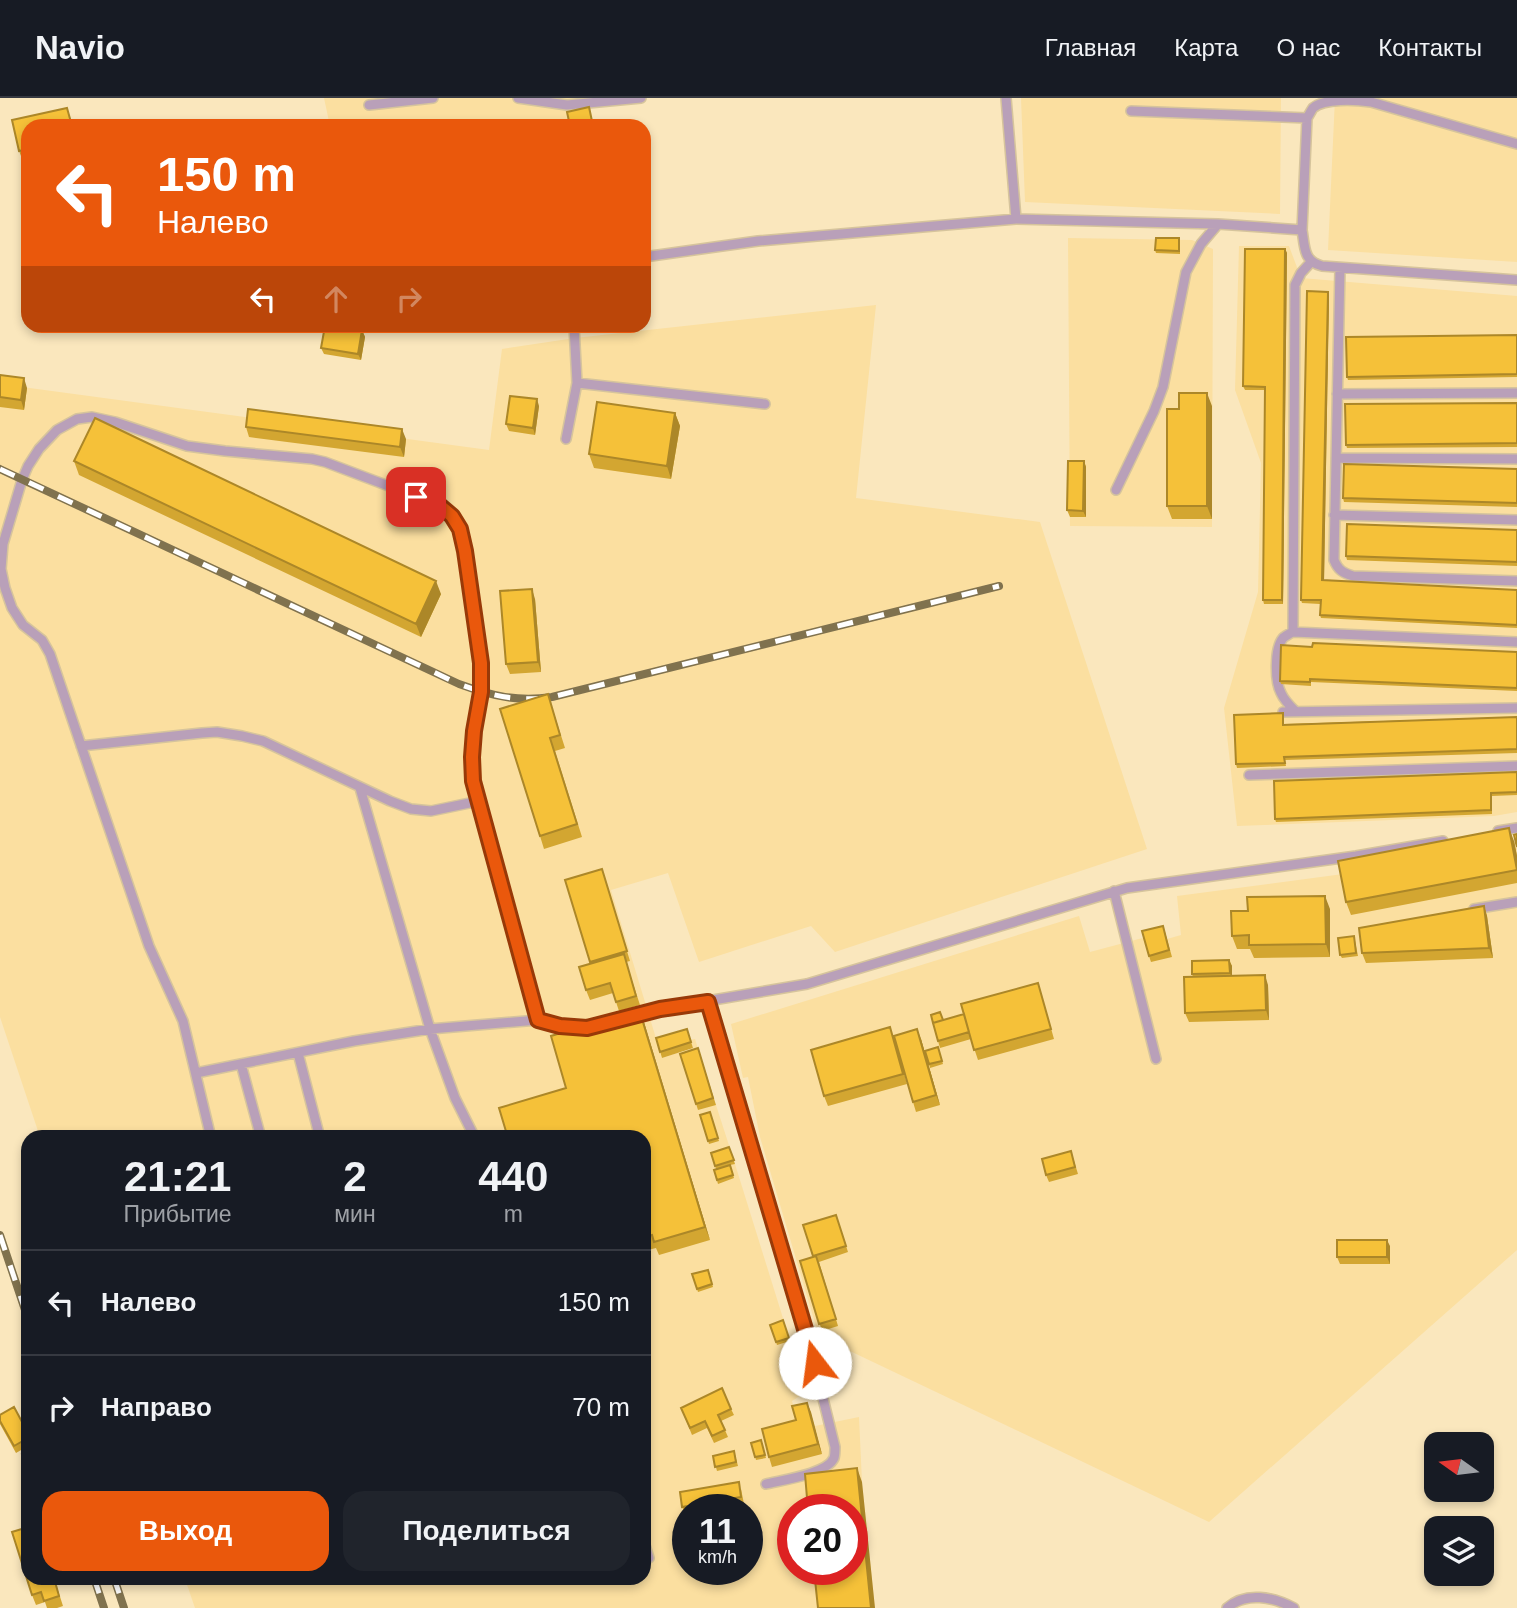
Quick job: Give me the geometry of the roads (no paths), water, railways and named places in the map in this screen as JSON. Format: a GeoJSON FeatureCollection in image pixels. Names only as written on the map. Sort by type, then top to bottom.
{"type":"FeatureCollection","features":[{"type":"Feature","properties":{"kind":"lane"},"geometry":{"type":"LineString","coordinates":[[369,105],[433,98]]}},
{"type":"Feature","properties":{"kind":"lane"},"geometry":{"type":"LineString","coordinates":[[518,98],[567,105],[641,98]]}},
{"type":"Feature","properties":{"kind":"lane"},"geometry":{"type":"LineString","coordinates":[[1006,98],[1016,219]]}},
{"type":"Feature","properties":{"kind":"lane"},"geometry":{"type":"LineString","coordinates":[[1517,145],[1371,102],[1354,99],[1319,103],[1312,108],[1307,118],[1302,230],[1308,259],[1322,266],[1517,280]]}},
{"type":"Feature","properties":{"kind":"lane"},"geometry":{"type":"LineString","coordinates":[[1131,111],[1307,118]]}},
{"type":"Feature","properties":{"kind":"lane"},"geometry":{"type":"LineString","coordinates":[[651,256],[758,241],[1016,219],[1218,224],[1302,230]]}},
{"type":"Feature","properties":{"kind":"lane"},"geometry":{"type":"LineString","coordinates":[[1116,491],[1163,387],[1186,272],[1201,244],[1218,224]]}},
{"type":"Feature","properties":{"kind":"lane"},"geometry":{"type":"LineString","coordinates":[[1293,632],[1295,285],[1300,273],[1311,262]]}},
{"type":"Feature","properties":{"kind":"lane"},"geometry":{"type":"LineString","coordinates":[[1340,268],[1334,515],[1334,560],[1337,568],[1353,576],[1517,581]]}},
{"type":"Feature","properties":{"kind":"lane"},"geometry":{"type":"LineString","coordinates":[[566,439],[577,383],[574,333]]}},
{"type":"Feature","properties":{"kind":"lane"},"geometry":{"type":"LineString","coordinates":[[577,383],[765,404]]}},
{"type":"Feature","properties":{"kind":"lane"},"geometry":{"type":"LineString","coordinates":[[1337,394],[1517,393]]}},
{"type":"Feature","properties":{"kind":"lane"},"geometry":{"type":"LineString","coordinates":[[209,1130],[183,1021],[149,946],[50,654],[42,640],[23,625],[12,608],[1,569],[3,544],[22,480],[33,457],[57,430],[77,419],[92,417],[115,422],[187,446],[325,462],[439,505],[452,516],[460,529],[465,551],[481,663],[481,692],[472,757],[473,781],[538,1020]]}},
{"type":"Feature","properties":{"kind":"lane"},"geometry":{"type":"LineString","coordinates":[[1336,458],[1517,459]]}},
{"type":"Feature","properties":{"kind":"lane"},"geometry":{"type":"LineString","coordinates":[[1334,515],[1517,520]]}},
{"type":"Feature","properties":{"kind":"lane"},"geometry":{"type":"LineString","coordinates":[[1295,712],[1282,696],[1277,684],[1276,667],[1283,638],[1293,632],[1517,642]]}},
{"type":"Feature","properties":{"kind":"lane"},"geometry":{"type":"LineString","coordinates":[[1283,712],[1517,708]]}},
{"type":"Feature","properties":{"kind":"lane"},"geometry":{"type":"LineString","coordinates":[[81,746],[217,732],[263,741],[390,802],[411,809],[431,811],[479,801]]}},
{"type":"Feature","properties":{"kind":"lane"},"geometry":{"type":"LineString","coordinates":[[1250,775],[1517,766]]}},
{"type":"Feature","properties":{"kind":"lane"},"geometry":{"type":"LineString","coordinates":[[360,788],[429,1029],[447,1080],[471,1130]]}},
{"type":"Feature","properties":{"kind":"lane"},"geometry":{"type":"LineString","coordinates":[[1490,833],[1517,828]]}},
{"type":"Feature","properties":{"kind":"lane"},"geometry":{"type":"LineString","coordinates":[[618,1020],[660,1009],[807,984],[1114,891],[1450,840]]}},
{"type":"Feature","properties":{"kind":"lane"},"geometry":{"type":"LineString","coordinates":[[1114,891],[1156,1059]]}},
{"type":"Feature","properties":{"kind":"lane"},"geometry":{"type":"LineString","coordinates":[[1462,911],[1517,902]]}},
{"type":"Feature","properties":{"kind":"lane"},"geometry":{"type":"LineString","coordinates":[[708,1002],[808,1338],[835,1447],[835,1456],[819,1471],[766,1483]]}},
{"type":"Feature","properties":{"kind":"lane"},"geometry":{"type":"LineString","coordinates":[[196,1073],[429,1029],[538,1020],[560,1026],[587,1028],[597,1025]]}},
{"type":"Feature","properties":{"kind":"lane"},"geometry":{"type":"LineString","coordinates":[[298,1052],[318,1130]]}},
{"type":"Feature","properties":{"kind":"lane"},"geometry":{"type":"LineString","coordinates":[[242,1064],[259,1130]]}},
{"type":"Feature","properties":{"kind":"lane"},"geometry":{"type":"LineString","coordinates":[[1227,1608],[1239,1600],[1258,1597],[1277,1600],[1294,1608]]}},
{"type":"Feature","properties":{"kind":"railway"},"geometry":{"type":"LineString","coordinates":[[0,469],[459,684],[494,695],[516,698],[552,697],[999,586]]}},
{"type":"Feature","properties":{"kind":"railway"},"geometry":{"type":"LineString","coordinates":[[0,1235],[21,1298]]}},
{"type":"Feature","properties":{"kind":"railway"},"geometry":{"type":"LineString","coordinates":[[96,1585],[104,1608]]}},
{"type":"Feature","properties":{"kind":"railway"},"geometry":{"type":"LineString","coordinates":[[116,1585],[124,1608]]}}]}
